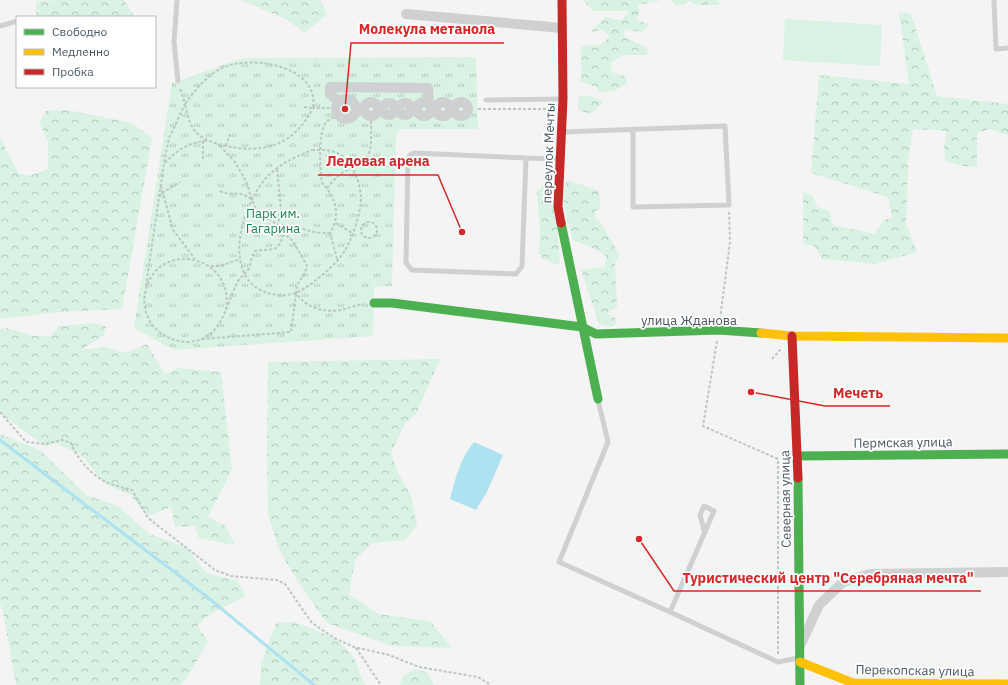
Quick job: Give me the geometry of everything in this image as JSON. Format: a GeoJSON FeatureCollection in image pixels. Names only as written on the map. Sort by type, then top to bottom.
{"type":"FeatureCollection","features":[{"type":"Feature","properties":{"kind":"street","name":"переулок Мечты"},"geometry":{"type":"LineString","coordinates":[[562,0],[562,132],[558,207],[598,399]]}},
{"type":"Feature","properties":{"kind":"street"},"geometry":{"type":"LineString","coordinates":[[406,14],[562,28]]}},
{"type":"Feature","properties":{"kind":"street"},"geometry":{"type":"LineString","coordinates":[[370,110],[355,113],[350,118],[342,118],[330,94],[330,87],[428,88],[432,107]]}},
{"type":"Feature","properties":{"kind":"street"},"geometry":{"type":"LineString","coordinates":[[337,108],[342,99],[350,99],[370,110],[390,115],[397,109],[401,114],[407,115],[419,103],[426,102],[438,115],[441,116],[447,115],[452,109],[459,116],[465,115],[468,109],[478,109]]}},
{"type":"Feature","properties":{"kind":"street","name":"улица Жданова"},"geometry":{"type":"LineString","coordinates":[[374,303],[392,303],[582,327],[596,334],[719,330],[792,336],[1008,338]]}},
{"type":"Feature","properties":{"kind":"street","name":"Северная улица"},"geometry":{"type":"LineString","coordinates":[[792,336],[798,456],[801,660],[800,685]]}},
{"type":"Feature","properties":{"kind":"street","name":"Пермская улица"},"geometry":{"type":"LineString","coordinates":[[798,456],[1008,454]]}},
{"type":"Feature","properties":{"kind":"street"},"geometry":{"type":"LineString","coordinates":[[800,645],[819,605],[843,582],[870,574],[1008,572]]}},
{"type":"Feature","properties":{"kind":"street","name":"Перекопская улица"},"geometry":{"type":"LineString","coordinates":[[801,660],[853,684],[1008,684]]}},
{"type":"Feature","properties":{"kind":"lane"},"geometry":{"type":"LineString","coordinates":[[177,0],[174,42],[178,81]]}},
{"type":"Feature","properties":{"kind":"lane"},"geometry":{"type":"LineString","coordinates":[[994,0],[996,49],[1008,48]]}},
{"type":"Feature","properties":{"kind":"lane"},"geometry":{"type":"LineString","coordinates":[[0,26],[16,21]]}},
{"type":"Feature","properties":{"kind":"lane"},"geometry":{"type":"LineString","coordinates":[[486,100],[562,99]]}},
{"type":"Feature","properties":{"kind":"lane"},"geometry":{"type":"LineString","coordinates":[[562,132],[633,129],[725,126],[729,205],[633,207],[633,129]]}},
{"type":"Feature","properties":{"kind":"lane"},"geometry":{"type":"LineString","coordinates":[[526,158],[522,266],[520,271],[516,274],[509,274],[412,270],[408,267],[406,263],[408,159],[414,152],[560,159]]}},
{"type":"Feature","properties":{"kind":"lane"},"geometry":{"type":"LineString","coordinates":[[598,399],[608,442],[559,562],[778,662],[801,660]]}},
{"type":"Feature","properties":{"kind":"lane"},"geometry":{"type":"LineString","coordinates":[[670,612],[705,533],[714,511],[704,506],[700,515],[705,533]]}},
{"type":"Feature","properties":{"kind":"path"},"geometry":{"type":"LineString","coordinates":[[178,81],[185,104],[189,120],[195,132],[209,141],[219,145],[254,150],[274,145],[292,136],[307,119],[313,108],[314,100],[311,89],[305,81],[289,70],[268,63],[246,62],[223,68],[206,79],[185,104],[169,138],[160,185],[144,302],[147,314],[155,328],[161,334],[176,341],[192,341],[200,339],[291,332],[297,285],[305,273],[307,266],[293,241],[284,234],[278,224],[259,213],[254,206],[246,181],[235,162],[219,145]]}},
{"type":"Feature","properties":{"kind":"path"},"geometry":{"type":"LineString","coordinates":[[304,108],[337,108]]}},
{"type":"Feature","properties":{"kind":"path"},"geometry":{"type":"LineString","coordinates":[[330,233],[336,224],[336,206],[327,188],[322,183],[321,150],[325,124],[337,108]]}},
{"type":"Feature","properties":{"kind":"path"},"geometry":{"type":"LineString","coordinates":[[478,109],[562,109]]}},
{"type":"Feature","properties":{"kind":"path"},"geometry":{"type":"LineString","coordinates":[[327,188],[345,171],[354,169],[364,162],[370,148],[370,110]]}},
{"type":"Feature","properties":{"kind":"path"},"geometry":{"type":"LineString","coordinates":[[226,146],[230,134]]}},
{"type":"Feature","properties":{"kind":"path"},"geometry":{"type":"LineString","coordinates":[[203,141],[203,160]]}},
{"type":"Feature","properties":{"kind":"path"},"geometry":{"type":"LineString","coordinates":[[164,163],[175,152],[189,144],[209,141]]}},
{"type":"Feature","properties":{"kind":"path"},"geometry":{"type":"LineString","coordinates":[[312,150],[321,150],[340,154],[354,169],[361,198],[355,226],[344,252],[328,270],[308,286],[296,293],[283,295],[258,290],[244,274],[240,259],[239,245],[242,220],[252,198],[267,177],[286,161],[312,150]]}},
{"type":"Feature","properties":{"kind":"path"},"geometry":{"type":"LineString","coordinates":[[277,169],[281,209],[278,224]]}},
{"type":"Feature","properties":{"kind":"path"},"geometry":{"type":"LineString","coordinates":[[162,193],[180,182]]}},
{"type":"Feature","properties":{"kind":"path"},"geometry":{"type":"LineString","coordinates":[[160,185],[173,230],[196,260]]}},
{"type":"Feature","properties":{"kind":"path"},"geometry":{"type":"LineString","coordinates":[[220,191],[224,193],[238,192],[252,198]]}},
{"type":"Feature","properties":{"kind":"path"},"geometry":{"type":"LineString","coordinates":[[729,205],[730,242],[719,330],[703,426],[778,459],[778,662]]}},
{"type":"Feature","properties":{"kind":"path"},"geometry":{"type":"LineString","coordinates":[[371,222],[376,226],[377,232],[374,237],[367,238],[362,234],[361,228],[365,223],[371,222]]}},
{"type":"Feature","properties":{"kind":"path"},"geometry":{"type":"LineString","coordinates":[[336,224],[352,234]]}},
{"type":"Feature","properties":{"kind":"path"},"geometry":{"type":"LineString","coordinates":[[355,226],[361,228]]}},
{"type":"Feature","properties":{"kind":"path"},"geometry":{"type":"LineString","coordinates":[[200,339],[217,328],[238,282],[248,270],[255,251],[261,249],[273,249],[278,246],[284,234],[291,228],[298,227],[315,233],[330,233]]}},
{"type":"Feature","properties":{"kind":"path"},"geometry":{"type":"LineString","coordinates":[[330,233],[338,260]]}},
{"type":"Feature","properties":{"kind":"path"},"geometry":{"type":"LineString","coordinates":[[145,290],[152,276],[164,265],[179,259],[196,260],[210,266],[220,266],[240,259]]}},
{"type":"Feature","properties":{"kind":"path"},"geometry":{"type":"LineString","coordinates":[[210,266],[221,278],[225,286],[227,302],[226,310]]}},
{"type":"Feature","properties":{"kind":"path"},"geometry":{"type":"LineString","coordinates":[[296,293],[307,304],[327,311],[374,303]]}},
{"type":"Feature","properties":{"kind":"path"},"geometry":{"type":"LineString","coordinates":[[0,412],[26,442],[45,444],[62,440],[71,443],[75,452],[85,465],[102,480],[132,490],[148,518],[215,570],[231,576],[277,580],[285,584],[312,623],[325,633],[358,649],[381,685]]}},
{"type":"Feature","properties":{"kind":"path"},"geometry":{"type":"LineString","coordinates":[[354,647],[389,655],[419,667],[478,678],[491,685]]}},
{"type":"Feature","properties":{"kind":"green space"},"geometry":{"type":"Polygon","coordinates":[[[124,0],[133,14],[132,16],[36,16],[36,1],[124,0]]]}},
{"type":"Feature","properties":{"kind":"green space"},"geometry":{"type":"Polygon","coordinates":[[[240,0],[320,0],[327,14],[305,33],[286,19],[240,0]]]}},
{"type":"Feature","properties":{"kind":"green space"},"geometry":{"type":"Polygon","coordinates":[[[583,0],[662,0],[638,5],[640,12],[636,19],[650,25],[642,32],[624,29],[625,37],[648,48],[647,55],[622,55],[611,63],[611,72],[625,76],[627,83],[614,91],[599,92],[596,87],[580,81],[581,51],[582,46],[600,45],[610,37],[603,30],[590,32],[605,17],[621,20],[628,14],[628,11],[593,11],[583,0]]]}},
{"type":"Feature","properties":{"kind":"green space"},"geometry":{"type":"Polygon","coordinates":[[[671,0],[717,0],[722,5],[696,5],[690,1],[676,6],[671,0]]]}},
{"type":"Feature","properties":{"kind":"green space"},"geometry":{"type":"Polygon","coordinates":[[[899,12],[911,14],[937,96],[1008,104],[1008,135],[990,129],[977,133],[977,167],[963,166],[945,161],[944,146],[947,131],[913,129],[908,161],[906,224],[917,252],[875,264],[822,259],[816,247],[803,243],[803,192],[812,195],[817,207],[829,211],[833,225],[875,234],[884,220],[892,218],[888,197],[811,173],[819,75],[909,84],[899,12]]]}},
{"type":"Feature","properties":{"kind":"green space"},"geometry":{"type":"Polygon","coordinates":[[[785,19],[882,25],[880,66],[783,60],[785,19]]]}},
{"type":"Feature","properties":{"kind":"green space","name":"Парк им. Гагарина"},"geometry":{"type":"Polygon","coordinates":[[[476,57],[478,129],[399,129],[396,136],[392,286],[374,287],[373,336],[174,350],[134,328],[172,83],[243,58],[476,57]]]}},
{"type":"Feature","properties":{"kind":"green space"},"geometry":{"type":"Polygon","coordinates":[[[579,96],[591,96],[603,102],[591,114],[578,110],[579,96]]]}},
{"type":"Feature","properties":{"kind":"green space"},"geometry":{"type":"Polygon","coordinates":[[[68,110],[132,123],[152,138],[122,309],[60,312],[0,319],[0,137],[18,173],[29,176],[48,169],[48,142],[39,122],[46,111],[68,110]]]}},
{"type":"Feature","properties":{"kind":"green space"},"geometry":{"type":"Polygon","coordinates":[[[567,180],[599,191],[600,209],[595,211],[596,219],[600,222],[620,255],[615,261],[617,307],[606,313],[615,318],[617,323],[612,327],[599,324],[581,270],[605,267],[606,256],[597,250],[573,240],[564,202],[567,180]]]}},
{"type":"Feature","properties":{"kind":"green space"},"geometry":{"type":"Polygon","coordinates":[[[545,183],[554,184],[560,263],[556,264],[543,259],[539,253],[540,232],[537,192],[545,183]]]}},
{"type":"Feature","properties":{"kind":"green space"},"geometry":{"type":"Polygon","coordinates":[[[93,323],[106,326],[104,335],[81,350],[106,347],[125,353],[147,344],[165,374],[177,368],[221,372],[232,470],[208,517],[226,526],[235,545],[199,538],[195,526],[175,527],[171,507],[148,516],[130,495],[104,483],[81,455],[55,443],[46,447],[0,413],[0,330],[6,328],[36,336],[51,336],[59,326],[93,323]]]}},
{"type":"Feature","properties":{"kind":"green space"},"geometry":{"type":"Polygon","coordinates":[[[440,359],[416,414],[405,423],[391,453],[397,471],[411,496],[417,525],[405,540],[372,543],[355,560],[349,594],[378,614],[430,621],[452,648],[392,646],[327,623],[302,588],[279,550],[268,514],[268,362],[440,359]]]}},
{"type":"Feature","properties":{"kind":"green space"},"geometry":{"type":"Polygon","coordinates":[[[0,434],[40,450],[86,495],[118,506],[149,534],[186,547],[206,573],[238,581],[245,596],[209,615],[197,625],[208,642],[181,685],[16,685],[3,612],[0,604],[0,434]]]}},
{"type":"Feature","properties":{"kind":"green space"},"geometry":{"type":"Polygon","coordinates":[[[295,622],[329,636],[344,646],[355,660],[362,679],[366,685],[260,685],[261,664],[276,623],[295,622]]]}},
{"type":"Feature","properties":{"kind":"green space"},"geometry":{"type":"Polygon","coordinates":[[[415,669],[427,672],[434,685],[400,685],[403,676],[415,669]]]}},
{"type":"Feature","properties":{"kind":"water"},"geometry":{"type":"Polygon","coordinates":[[[474,442],[503,455],[487,492],[476,510],[450,499],[462,462],[474,442]]]}},
{"type":"Feature","properties":{"kind":"waterway"},"geometry":{"type":"LineString","coordinates":[[0,440],[206,596],[314,685]]}},
{"type":"Feature","properties":{"kind":"traffic: fast"},"geometry":{"type":"LineString","coordinates":[[561,223],[598,399]]}},
{"type":"Feature","properties":{"kind":"traffic: fast"},"geometry":{"type":"LineString","coordinates":[[374,303],[392,303],[582,327],[596,334],[719,330],[761,333]]}},
{"type":"Feature","properties":{"kind":"traffic: fast"},"geometry":{"type":"LineString","coordinates":[[798,456],[1008,454]]}},
{"type":"Feature","properties":{"kind":"traffic: fast"},"geometry":{"type":"LineString","coordinates":[[798,478],[800,685]]}},
{"type":"Feature","properties":{"kind":"traffic: slow"},"geometry":{"type":"LineString","coordinates":[[761,333],[792,336],[1008,338]]}},
{"type":"Feature","properties":{"kind":"traffic: slow"},"geometry":{"type":"LineString","coordinates":[[800,662],[853,683],[1008,684]]}},
{"type":"Feature","properties":{"kind":"traffic: jam"},"geometry":{"type":"LineString","coordinates":[[561,223],[558,207],[563,99],[562,0]]}},
{"type":"Feature","properties":{"kind":"traffic: jam"},"geometry":{"type":"LineString","coordinates":[[792,336],[798,478]]}},
{"type":"Feature","properties":{"kind":"place","name":"Молекула метанола"},"geometry":{"type":"Point","coordinates":[345,109]}},
{"type":"Feature","properties":{"kind":"place","name":"Ледовая арена"},"geometry":{"type":"Point","coordinates":[462,232]}},
{"type":"Feature","properties":{"kind":"place","name":"Мечеть"},"geometry":{"type":"Point","coordinates":[751,392]}},
{"type":"Feature","properties":{"kind":"place","name":"Туристический центр \"Серебряная мечта\""},"geometry":{"type":"Point","coordinates":[639,539]}}]}
